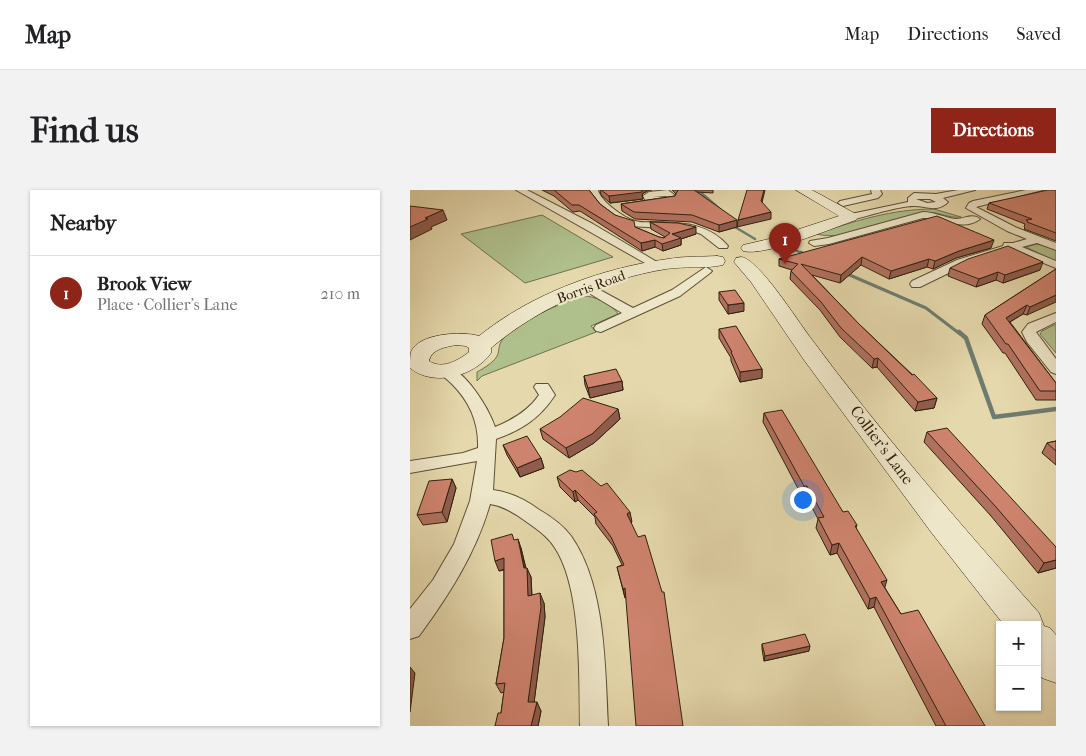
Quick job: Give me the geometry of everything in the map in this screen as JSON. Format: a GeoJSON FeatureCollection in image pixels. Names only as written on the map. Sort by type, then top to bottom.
{"type":"FeatureCollection","features":[{"type":"Feature","properties":{"kind":"street"},"geometry":{"type":"LineString","coordinates":[[520,190],[589,226],[656,265]]}},
{"type":"Feature","properties":{"kind":"street"},"geometry":{"type":"LineString","coordinates":[[594,190],[597,199],[629,222],[638,225],[668,225],[705,232],[714,257],[676,293],[601,328]]}},
{"type":"Feature","properties":{"kind":"street"},"geometry":{"type":"LineString","coordinates":[[802,190],[844,206],[912,197],[945,205],[985,224],[998,236],[1056,265]]}},
{"type":"Feature","properties":{"kind":"street"},"geometry":{"type":"LineString","coordinates":[[844,206],[875,196],[878,194],[875,190]]}},
{"type":"Feature","properties":{"kind":"street"},"geometry":{"type":"LineString","coordinates":[[945,205],[971,190]]}},
{"type":"Feature","properties":{"kind":"street"},"geometry":{"type":"LineString","coordinates":[[1039,190],[971,206],[972,209],[1008,228],[1056,247]]}},
{"type":"Feature","properties":{"kind":"street"},"geometry":{"type":"LineString","coordinates":[[610,208],[626,206]]}},
{"type":"Feature","properties":{"kind":"street","name":"Borris Road"},"geometry":{"type":"LineString","coordinates":[[510,322],[432,345],[424,350],[434,369],[477,357],[480,346],[494,332],[510,322],[585,287],[656,265],[714,257],[728,263],[773,243],[844,206]]}},
{"type":"Feature","properties":{"kind":"street"},"geometry":{"type":"LineString","coordinates":[[814,243],[829,241],[923,215],[933,215],[955,222],[975,219]]}},
{"type":"Feature","properties":{"kind":"street"},"geometry":{"type":"LineString","coordinates":[[589,226],[629,222]]}},
{"type":"Feature","properties":{"kind":"street"},"geometry":{"type":"LineString","coordinates":[[641,230],[650,234],[662,230],[668,225]]}},
{"type":"Feature","properties":{"kind":"street"},"geometry":{"type":"LineString","coordinates":[[916,284],[954,266],[1056,235]]}},
{"type":"Feature","properties":{"kind":"street","name":"Collier's Lane"},"geometry":{"type":"LineString","coordinates":[[746,255],[757,278],[812,355],[942,524],[1023,621]]}},
{"type":"Feature","properties":{"kind":"street"},"geometry":{"type":"LineString","coordinates":[[585,287],[633,314]]}},
{"type":"Feature","properties":{"kind":"street"},"geometry":{"type":"LineString","coordinates":[[1056,317],[1033,327],[1030,332],[1032,340],[1056,369]]}},
{"type":"Feature","properties":{"kind":"street"},"geometry":{"type":"LineString","coordinates":[[456,339],[471,340],[480,346]]}},
{"type":"Feature","properties":{"kind":"street"},"geometry":{"type":"LineString","coordinates":[[410,628],[449,574],[462,552],[476,518],[482,496],[487,444],[486,426],[480,409],[434,369]]}},
{"type":"Feature","properties":{"kind":"street"},"geometry":{"type":"LineString","coordinates":[[410,467],[456,461],[487,444],[532,414],[542,404],[547,395],[542,387]]}},
{"type":"Feature","properties":{"kind":"street"},"geometry":{"type":"LineString","coordinates":[[482,496],[496,496],[509,500],[549,526],[564,543],[571,558],[582,596],[588,629],[594,726]]}},
{"type":"Feature","properties":{"kind":"street"},"geometry":{"type":"LineString","coordinates":[[1041,645],[1056,665]]}},
{"type":"Feature","properties":{"kind":"green space"},"geometry":{"type":"Polygon","coordinates":[[[934,209],[961,217],[929,212],[842,235],[816,234],[888,213],[934,209]]]}},
{"type":"Feature","properties":{"kind":"green space"},"geometry":{"type":"Polygon","coordinates":[[[542,215],[613,257],[525,283],[461,234],[542,215]]]}},
{"type":"Feature","properties":{"kind":"green space"},"geometry":{"type":"Polygon","coordinates":[[[1037,244],[1056,248],[1056,262],[1026,247],[1037,244]]]}},
{"type":"Feature","properties":{"kind":"green space"},"geometry":{"type":"Polygon","coordinates":[[[582,296],[602,301],[618,314],[591,326],[596,332],[482,376],[477,381],[477,372],[494,360],[498,354],[501,342],[509,333],[539,314],[582,296]]]}},
{"type":"Feature","properties":{"kind":"green space"},"geometry":{"type":"Polygon","coordinates":[[[1056,324],[1056,353],[1040,334],[1056,324]]]}},
{"type":"Feature","properties":{"kind":"building"},"geometry":{"type":"Polygon","coordinates":[[[554,190],[589,190],[600,204],[615,215],[634,221],[635,227],[659,237],[664,238],[670,233],[650,222],[678,223],[696,227],[672,234],[681,238],[662,244],[655,240],[641,243],[579,205],[572,205],[554,190]]]}},
{"type":"Feature","properties":{"kind":"building"},"geometry":{"type":"Polygon","coordinates":[[[601,190],[642,190],[642,192],[609,196],[601,190]]]}},
{"type":"Feature","properties":{"kind":"building"},"geometry":{"type":"Polygon","coordinates":[[[678,190],[694,190],[737,220],[719,225],[692,215],[634,212],[621,204],[675,196],[678,190]]]}},
{"type":"Feature","properties":{"kind":"building"},"geometry":{"type":"Polygon","coordinates":[[[747,190],[764,190],[761,201],[771,212],[738,220],[747,190]]]}},
{"type":"Feature","properties":{"kind":"building"},"geometry":{"type":"Polygon","coordinates":[[[1048,190],[1056,190],[1056,233],[1026,220],[1032,219],[989,203],[1048,190]]]}},
{"type":"Feature","properties":{"kind":"building"},"geometry":{"type":"Polygon","coordinates":[[[410,206],[443,210],[410,227],[410,206]]]}},
{"type":"Feature","properties":{"kind":"building"},"geometry":{"type":"Polygon","coordinates":[[[937,216],[994,240],[935,261],[929,259],[891,271],[862,257],[841,275],[801,264],[859,324],[912,375],[914,374],[937,398],[918,402],[878,358],[874,359],[841,328],[821,302],[791,271],[798,264],[779,259],[937,216]]]}},
{"type":"Feature","properties":{"kind":"building"},"geometry":{"type":"Polygon","coordinates":[[[1008,246],[1043,262],[1005,275],[998,272],[979,279],[950,268],[968,259],[1008,246]]]}},
{"type":"Feature","properties":{"kind":"building"},"geometry":{"type":"Polygon","coordinates":[[[1056,269],[1056,295],[1030,307],[1027,305],[1006,318],[1056,383],[1056,391],[1040,391],[1008,344],[1006,344],[985,315],[1056,269]]]}},
{"type":"Feature","properties":{"kind":"building"},"geometry":{"type":"Polygon","coordinates":[[[735,290],[744,303],[728,305],[719,292],[735,290]]]}},
{"type":"Feature","properties":{"kind":"building"},"geometry":{"type":"Polygon","coordinates":[[[736,326],[762,369],[740,372],[732,352],[719,329],[736,326]]]}},
{"type":"Feature","properties":{"kind":"building"},"geometry":{"type":"Polygon","coordinates":[[[616,369],[622,381],[588,388],[584,376],[616,369]]]}},
{"type":"Feature","properties":{"kind":"building"},"geometry":{"type":"Polygon","coordinates":[[[583,398],[618,409],[592,434],[566,448],[540,429],[560,417],[583,398]]]}},
{"type":"Feature","properties":{"kind":"building"},"geometry":{"type":"Polygon","coordinates":[[[782,410],[843,512],[848,511],[857,525],[855,526],[887,580],[881,582],[901,614],[918,610],[985,726],[946,726],[876,597],[870,599],[839,543],[832,545],[818,518],[824,517],[807,486],[804,486],[764,413],[782,410]]]}},
{"type":"Feature","properties":{"kind":"building"},"geometry":{"type":"Polygon","coordinates":[[[947,428],[1056,547],[1056,560],[1044,563],[996,507],[927,432],[947,428]]]}},
{"type":"Feature","properties":{"kind":"building"},"geometry":{"type":"Polygon","coordinates":[[[527,436],[541,458],[517,468],[503,445],[527,436]]]}},
{"type":"Feature","properties":{"kind":"building"},"geometry":{"type":"Polygon","coordinates":[[[1056,441],[1056,451],[1047,443],[1056,441]]]}},
{"type":"Feature","properties":{"kind":"building"},"geometry":{"type":"Polygon","coordinates":[[[570,470],[576,472],[582,470],[601,486],[607,483],[630,512],[627,514],[638,537],[645,535],[662,592],[664,592],[683,726],[636,726],[625,588],[623,589],[617,567],[624,565],[611,537],[594,514],[597,512],[575,490],[573,492],[557,477],[570,470]]]}},
{"type":"Feature","properties":{"kind":"building"},"geometry":{"type":"Polygon","coordinates":[[[452,479],[442,512],[417,515],[429,481],[452,479]]]}},
{"type":"Feature","properties":{"kind":"building"},"geometry":{"type":"Polygon","coordinates":[[[512,534],[514,540],[518,539],[524,568],[527,568],[528,596],[540,593],[541,607],[528,702],[537,702],[531,726],[495,726],[498,713],[501,713],[505,683],[496,684],[504,638],[504,558],[495,561],[491,540],[512,534]]]}},
{"type":"Feature","properties":{"kind":"building"},"geometry":{"type":"Polygon","coordinates":[[[805,634],[810,646],[765,656],[762,644],[805,634]]]}},
{"type":"Feature","properties":{"kind":"waterway"},"geometry":{"type":"LineString","coordinates":[[698,190],[721,210]]}},
{"type":"Feature","properties":{"kind":"waterway"},"geometry":{"type":"LineString","coordinates":[[730,224],[755,239]]}},
{"type":"Feature","properties":{"kind":"waterway"},"geometry":{"type":"LineString","coordinates":[[788,246],[803,254]]}},
{"type":"Feature","properties":{"kind":"waterway"},"geometry":{"type":"LineString","coordinates":[[801,252],[808,256]]}},
{"type":"Feature","properties":{"kind":"waterway"},"geometry":{"type":"LineString","coordinates":[[845,273],[926,308],[960,334]]}},
{"type":"Feature","properties":{"kind":"waterway"},"geometry":{"type":"LineString","coordinates":[[959,332],[966,338],[994,417],[1056,409]]}},
{"type":"Feature","properties":{"kind":"place","name":"Brook View"},"geometry":{"type":"Point","coordinates":[785,264]}}]}
